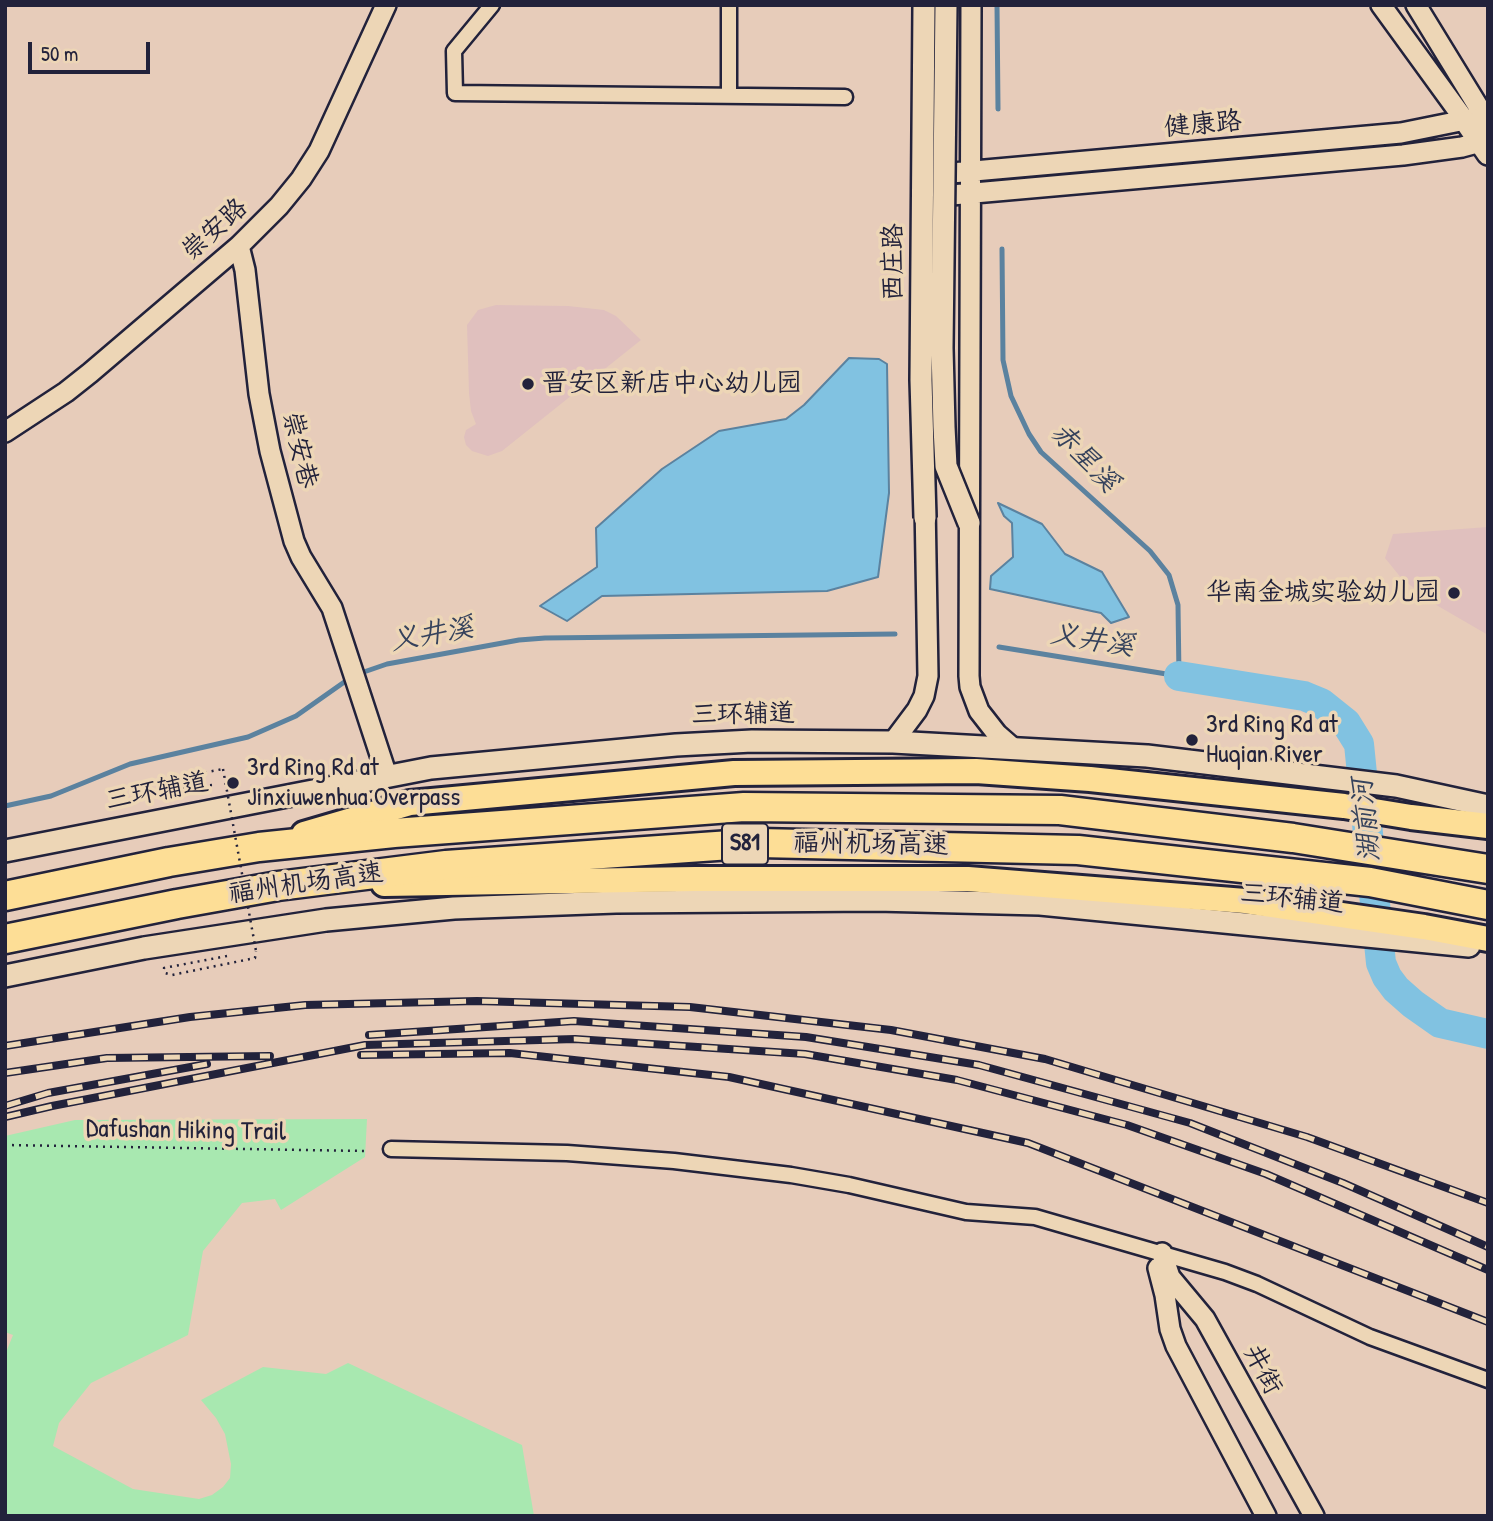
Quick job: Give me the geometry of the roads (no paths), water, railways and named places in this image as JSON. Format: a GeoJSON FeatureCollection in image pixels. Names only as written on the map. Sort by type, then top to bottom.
{"type":"FeatureCollection","features":[{"type":"Feature","properties":{"kind":"highway"},"geometry":{"type":"LineString","coordinates":[[259,848],[410,803],[734,773],[976,771],[1090,779],[1344,806],[1488,826]]}},
{"type":"Feature","properties":{"kind":"highway","name":"福州机场高速"},"geometry":{"type":"LineString","coordinates":[[5,896],[169,862],[259,848],[394,833],[744,807],[1060,810],[1293,838],[1488,869]]}},
{"type":"Feature","properties":{"kind":"highway","name":"福州机场高速"},"geometry":{"type":"LineString","coordinates":[[5,939],[278,886],[446,865],[759,843],[1078,850],[1370,882],[1488,905]]}},
{"type":"Feature","properties":{"kind":"highway"},"geometry":{"type":"LineString","coordinates":[[278,886],[499,881],[968,879],[1245,901],[1354,925],[1488,939]]}},
{"type":"Feature","properties":{"kind":"main road","name":"西庄路"},"geometry":{"type":"LineString","coordinates":[[924,5],[921,391],[925,518]]}},
{"type":"Feature","properties":{"kind":"main road"},"geometry":{"type":"LineString","coordinates":[[946,5],[942,348],[944,427],[947,466],[969,523]]}},
{"type":"Feature","properties":{"kind":"main road"},"geometry":{"type":"LineString","coordinates":[[1481,119],[1485,146]]}},
{"type":"Feature","properties":{"kind":"main road","name":"三环辅道"},"geometry":{"type":"LineString","coordinates":[[5,851],[431,768],[676,745],[752,741],[894,742],[1147,756],[1396,786],[1488,806]]}},
{"type":"Feature","properties":{"kind":"main road","name":"三环辅道"},"geometry":{"type":"LineString","coordinates":[[5,976],[144,948],[326,920],[397,912],[525,905],[775,900],[999,902],[1354,925]]}},
{"type":"Feature","properties":{"kind":"main road"},"geometry":{"type":"LineString","coordinates":[[1421,934],[1488,948]]}},
{"type":"Feature","properties":{"kind":"street","name":"崇安路"},"geometry":{"type":"LineString","coordinates":[[5,432],[66,392],[239,246],[279,206],[310,166],[334,122],[386,5]]}},
{"type":"Feature","properties":{"kind":"street"},"geometry":{"type":"LineString","coordinates":[[492,5],[454,51],[455,93],[845,97]]}},
{"type":"Feature","properties":{"kind":"street"},"geometry":{"type":"LineString","coordinates":[[729,5],[729,95]]}},
{"type":"Feature","properties":{"kind":"street"},"geometry":{"type":"LineString","coordinates":[[894,742],[911,720],[924,696],[928,676],[918,5]]}},
{"type":"Feature","properties":{"kind":"street"},"geometry":{"type":"LineString","coordinates":[[971,5],[970,687],[979,711],[989,725],[1013,748]]}},
{"type":"Feature","properties":{"kind":"street"},"geometry":{"type":"LineString","coordinates":[[1381,5],[1481,119]]}},
{"type":"Feature","properties":{"kind":"street"},"geometry":{"type":"LineString","coordinates":[[1416,5],[1481,119]]}},
{"type":"Feature","properties":{"kind":"street","name":"健康路"},"geometry":{"type":"LineString","coordinates":[[921,175],[1401,133],[1481,119]]}},
{"type":"Feature","properties":{"kind":"street","name":"健康路"},"geometry":{"type":"LineString","coordinates":[[921,198],[1485,146]]}},
{"type":"Feature","properties":{"kind":"street","name":"崇安巷"},"geometry":{"type":"LineString","coordinates":[[239,246],[245,270],[260,394],[281,490],[300,557],[328,599],[387,776]]}},
{"type":"Feature","properties":{"kind":"street"},"geometry":{"type":"LineString","coordinates":[[391,1149],[600,1154],[791,1175],[849,1185],[949,1209],[1035,1217],[1201,1264],[1257,1284],[1370,1337],[1488,1381]]}},
{"type":"Feature","properties":{"kind":"street"},"geometry":{"type":"LineString","coordinates":[[1157,1252],[1170,1329],[1176,1346],[1266,1516]]}},
{"type":"Feature","properties":{"kind":"street","name":"井街"},"geometry":{"type":"LineString","coordinates":[[1157,1252],[1170,1277],[1205,1320],[1314,1516]]}},
{"type":"Feature","properties":{"kind":"water"},"geometry":{"type":"Polygon","coordinates":[[[849,358],[879,359],[887,364],[889,493],[878,577],[827,591],[602,596],[567,621],[540,606],[597,567],[596,528],[662,469],[719,431],[786,419],[804,405],[849,358]]]}},
{"type":"Feature","properties":{"kind":"water"},"geometry":{"type":"Polygon","coordinates":[[[998,503],[1042,524],[1065,554],[1102,572],[1129,617],[1111,623],[1101,613],[990,589],[991,576],[1013,557],[1012,523],[1004,516],[998,503]]]}},
{"type":"Feature","properties":{"kind":"waterway","name":"赤星溪"},"geometry":{"type":"LineString","coordinates":[[997,5],[998,109]]}},
{"type":"Feature","properties":{"kind":"waterway","name":"赤星溪"},"geometry":{"type":"LineString","coordinates":[[999,647],[1179,676],[1178,605],[1169,575],[1150,551],[1041,452],[1011,396],[1003,360],[1002,249]]}},
{"type":"Feature","properties":{"kind":"waterway","name":"义井溪"},"geometry":{"type":"LineString","coordinates":[[358,674],[387,664],[519,640],[545,638],[895,634]]}},
{"type":"Feature","properties":{"kind":"waterway","name":"湖前河"},"geometry":{"type":"LineString","coordinates":[[1179,676],[1304,696],[1321,703],[1346,723],[1359,744],[1381,963],[1387,977],[1413,1004],[1440,1023],[1488,1034]]}},
{"type":"Feature","properties":{"kind":"waterway","name":"义井溪"},"geometry":{"type":"LineString","coordinates":[[5,806],[51,796],[130,764],[248,737],[296,716],[350,678]]}},
{"type":"Feature","properties":{"kind":"railway"},"geometry":{"type":"LineString","coordinates":[[5,1046],[190,1017],[305,1005],[477,1001],[690,1007],[891,1030],[1045,1059],[1307,1137],[1488,1203]]}},
{"type":"Feature","properties":{"kind":"railway"},"geometry":{"type":"LineString","coordinates":[[369,1035],[574,1021],[806,1037],[979,1065],[1190,1123],[1343,1183],[1488,1247]]}},
{"type":"Feature","properties":{"kind":"railway"},"geometry":{"type":"LineString","coordinates":[[5,1117],[365,1045],[575,1039],[805,1054],[957,1080],[1127,1125],[1266,1174],[1488,1270]]}},
{"type":"Feature","properties":{"kind":"railway"},"geometry":{"type":"LineString","coordinates":[[361,1055],[510,1053],[729,1077],[1028,1143],[1488,1322]]}},
{"type":"Feature","properties":{"kind":"railway"},"geometry":{"type":"LineString","coordinates":[[5,1073],[107,1058],[270,1056]]}},
{"type":"Feature","properties":{"kind":"railway"},"geometry":{"type":"LineString","coordinates":[[5,1106],[48,1093],[207,1064]]}},
{"type":"Feature","properties":{"kind":"place","name":"晋安区新店中心幼儿园"},"geometry":{"type":"Point","coordinates":[528,384]}},
{"type":"Feature","properties":{"kind":"place","name":"华南金城实验幼儿园"},"geometry":{"type":"Point","coordinates":[1454,593]}},
{"type":"Feature","properties":{"kind":"place","name":"3rd Ring Rd at Huqian River"},"geometry":{"type":"Point","coordinates":[1192,740]}},
{"type":"Feature","properties":{"kind":"place","name":"3rd Ring Rd at Jinxiuwenhua Overpass"},"geometry":{"type":"Point","coordinates":[233,783]}}]}
